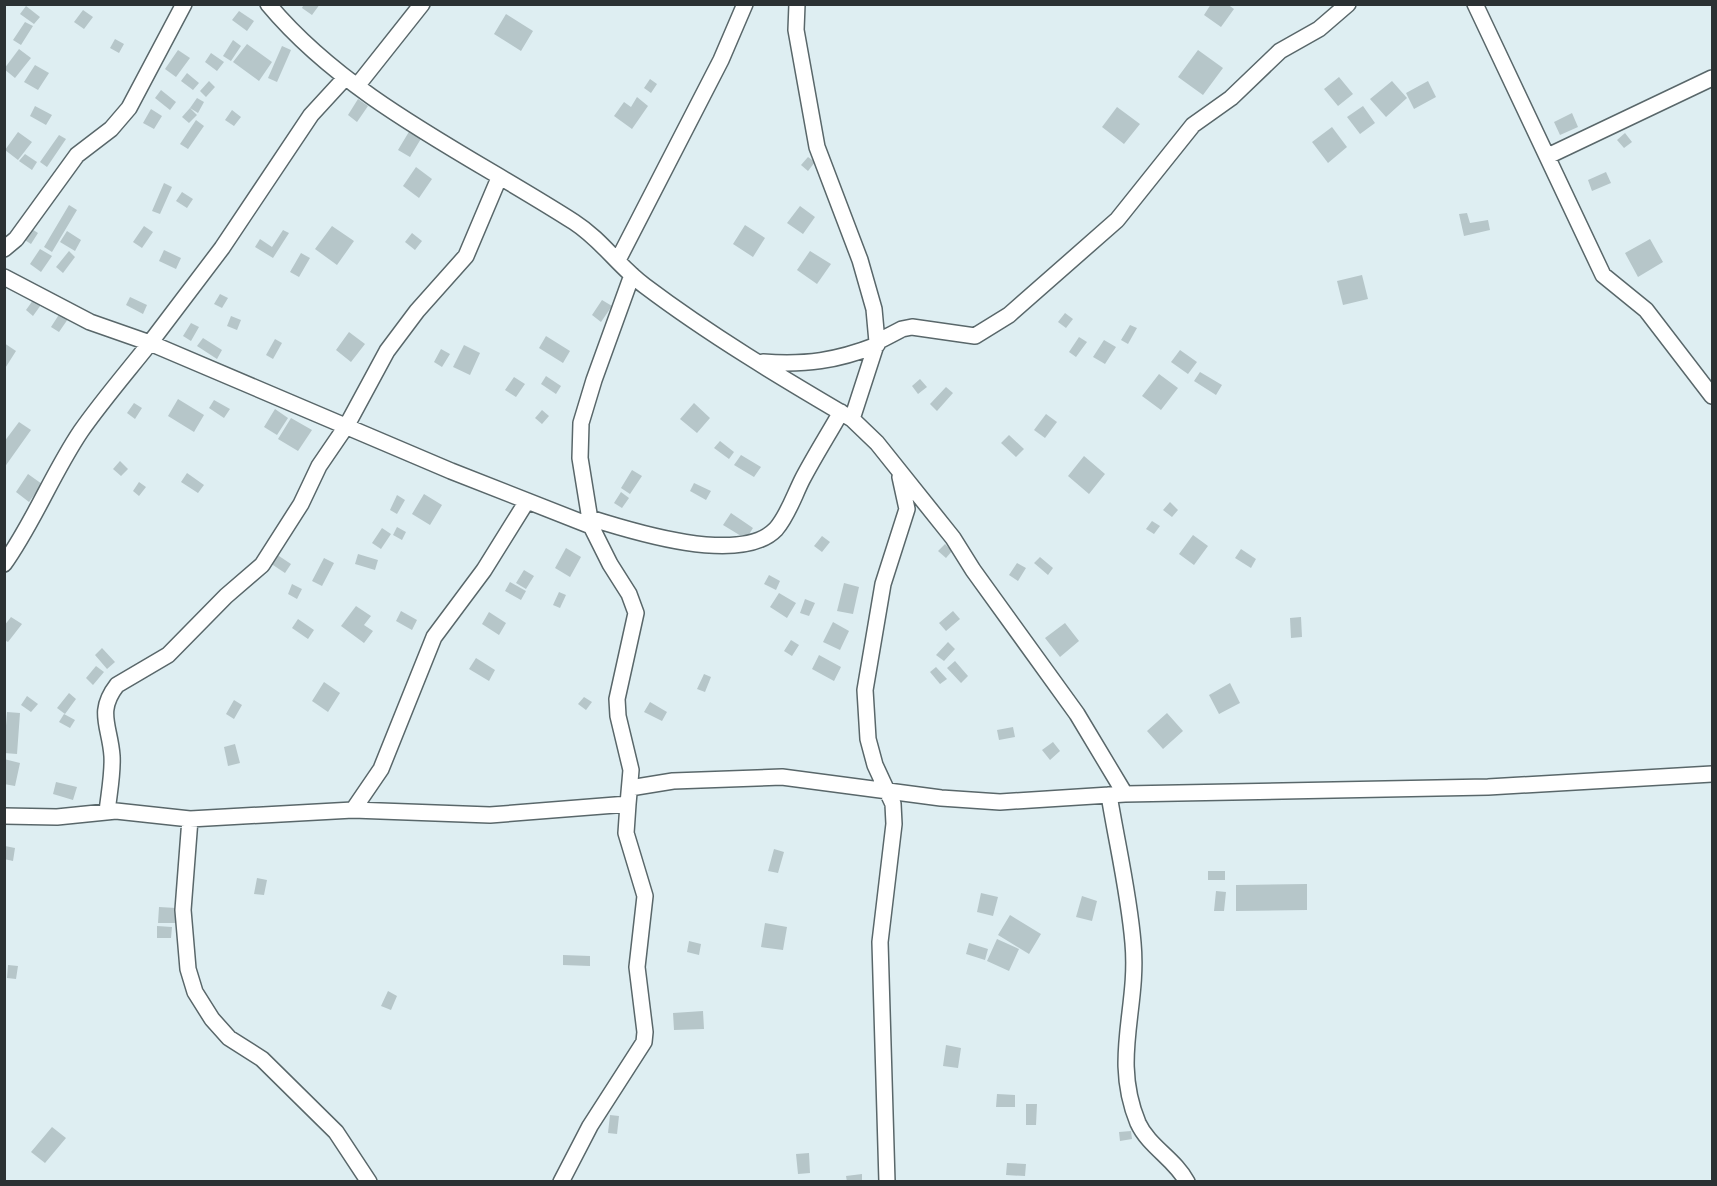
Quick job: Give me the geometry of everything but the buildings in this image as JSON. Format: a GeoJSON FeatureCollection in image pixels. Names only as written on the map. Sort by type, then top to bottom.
{"type":"FeatureCollection","features":[{"type":"Feature","properties":{"kind":"street"},"geometry":{"type":"LineString","coordinates":[[4,249],[16,239],[77,155],[111,129],[129,108],[184,4]]}},
{"type":"Feature","properties":{"kind":"street"},"geometry":{"type":"LineString","coordinates":[[268,4],[313,54],[351,82],[498,178],[576,223],[644,286],[847,416],[898,468],[953,538],[973,570],[1077,714],[1125,794]]}},
{"type":"Feature","properties":{"kind":"street"},"geometry":{"type":"LineString","coordinates":[[4,564],[23,538],[50,482],[81,431],[222,248],[312,115],[351,82],[422,4]]}},
{"type":"Feature","properties":{"kind":"street"},"geometry":{"type":"LineString","coordinates":[[618,260],[722,60],[745,4]]}},
{"type":"Feature","properties":{"kind":"street"},"geometry":{"type":"LineString","coordinates":[[4,277],[90,322],[150,343],[526,501],[590,522],[655,538],[706,546],[762,538],[775,529],[810,465],[847,416],[877,344],[874,309],[868,287],[817,147],[796,30],[797,4]]}},
{"type":"Feature","properties":{"kind":"street"},"geometry":{"type":"LineString","coordinates":[[760,362],[797,364],[833,360],[877,344],[902,329],[912,327],[975,336],[1009,315],[1117,220],[1193,125],[1231,98],[1280,51],[1319,29],[1348,4]]}},
{"type":"Feature","properties":{"kind":"street"},"geometry":{"type":"LineString","coordinates":[[1475,4],[1603,275],[1646,310],[1713,396]]}},
{"type":"Feature","properties":{"kind":"street"},"geometry":{"type":"LineString","coordinates":[[1548,156],[1713,78]]}},
{"type":"Feature","properties":{"kind":"street"},"geometry":{"type":"LineString","coordinates":[[107,812],[112,754],[104,714],[112,692],[117,685],[168,656],[226,596],[262,566],[301,504],[319,465],[347,425],[387,351],[417,311],[466,256],[498,178]]}},
{"type":"Feature","properties":{"kind":"street"},"geometry":{"type":"LineString","coordinates":[[561,1182],[590,1126],[644,1042],[645,1032],[637,967],[645,896],[626,833],[631,770],[618,716],[617,699],[636,613],[629,594],[610,564],[590,522],[580,458],[581,423],[632,275]]}},
{"type":"Feature","properties":{"kind":"street"},"geometry":{"type":"LineString","coordinates":[[887,1182],[880,942],[894,824],[893,804],[875,765],[868,739],[865,690],[883,584],[907,509],[898,468]]}},
{"type":"Feature","properties":{"kind":"street"},"geometry":{"type":"LineString","coordinates":[[353,810],[381,769],[434,637],[484,570],[526,501]]}},
{"type":"Feature","properties":{"kind":"street"},"geometry":{"type":"LineString","coordinates":[[630,788],[673,781],[782,777],[888,791],[1000,802],[1125,794],[1488,787],[1713,774]]}},
{"type":"Feature","properties":{"kind":"street"},"geometry":{"type":"LineString","coordinates":[[1109,795],[1133,942],[1133,1004],[1124,1053],[1125,1081],[1138,1124],[1154,1147],[1187,1182]]}},
{"type":"Feature","properties":{"kind":"street"},"geometry":{"type":"LineString","coordinates":[[4,816],[57,817],[107,812],[144,813],[190,819],[353,810],[490,815],[628,804]]}},
{"type":"Feature","properties":{"kind":"street"},"geometry":{"type":"LineString","coordinates":[[190,819],[183,910],[188,969],[195,992],[212,1019],[229,1038],[262,1059],[336,1132],[369,1182]]}}]}
